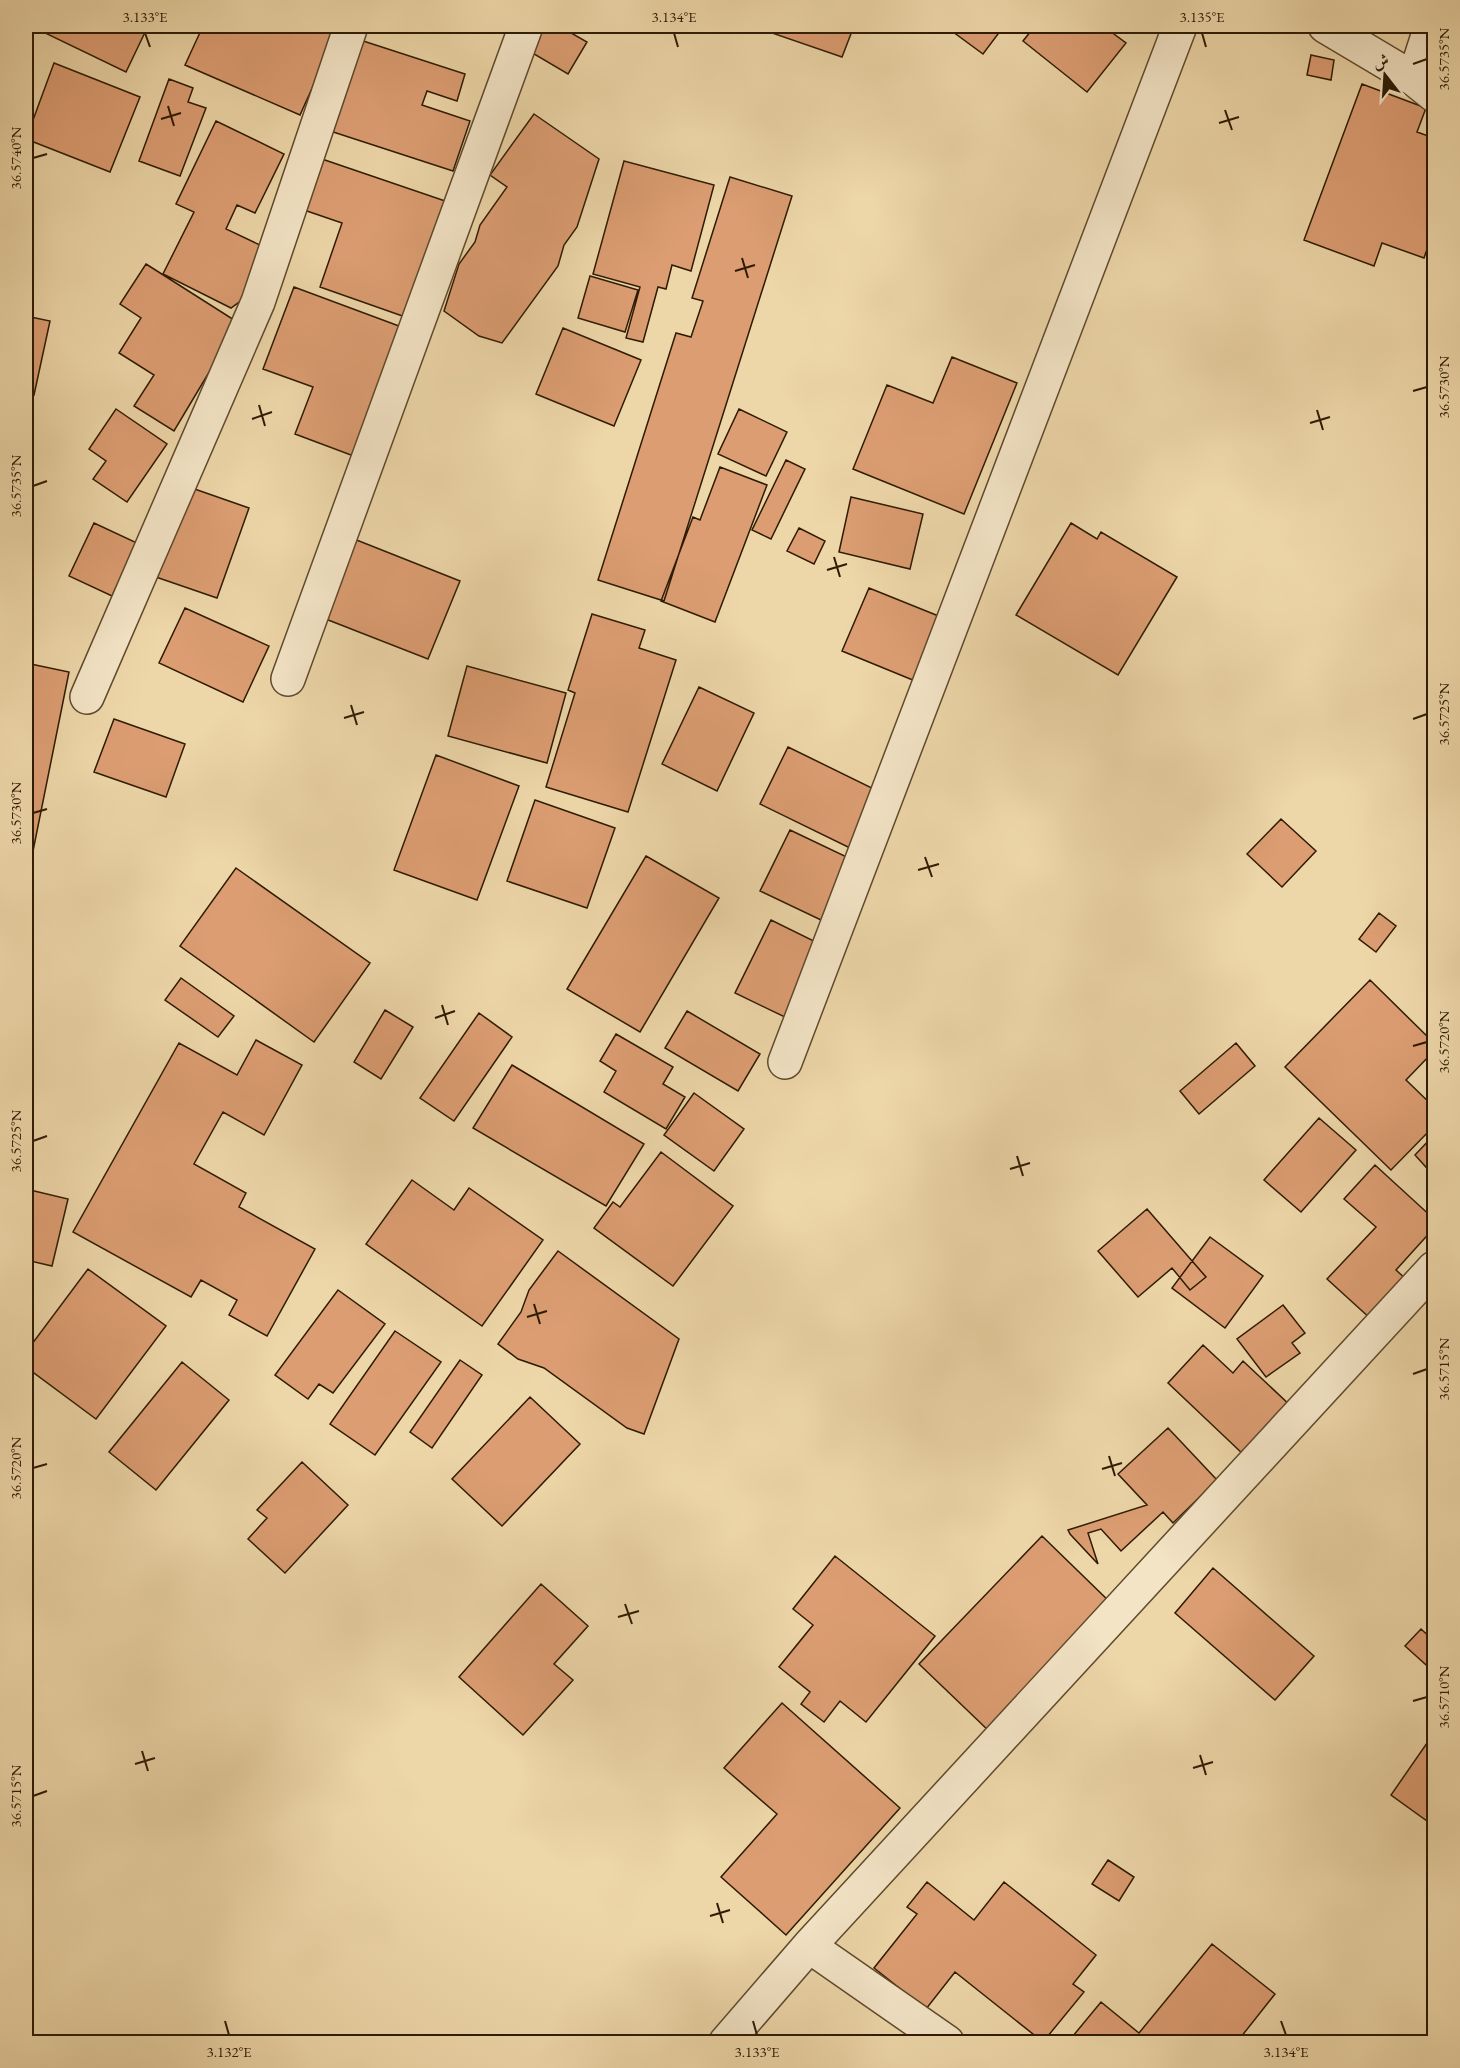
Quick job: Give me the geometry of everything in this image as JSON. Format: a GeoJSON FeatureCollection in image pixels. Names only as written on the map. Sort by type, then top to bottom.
{"type":"FeatureCollection","features":[{"type":"Feature","properties":{"kind":"street"},"geometry":{"type":"LineString","coordinates":[[87,697],[258,302],[351,26]]}},
{"type":"Feature","properties":{"kind":"street"},"geometry":{"type":"LineString","coordinates":[[288,679],[526,26]]}},
{"type":"Feature","properties":{"kind":"street"},"geometry":{"type":"LineString","coordinates":[[785,1062],[1180,26]]}},
{"type":"Feature","properties":{"kind":"street"},"geometry":{"type":"LineString","coordinates":[[1325,26],[1424,87],[1431,26]]}},
{"type":"Feature","properties":{"kind":"street"},"geometry":{"type":"LineString","coordinates":[[726,2043],[809,1946],[1434,1268]]}},
{"type":"Feature","properties":{"kind":"street"},"geometry":{"type":"LineString","coordinates":[[809,1946],[947,2043]]}},
{"type":"Feature","properties":{"kind":"building"},"geometry":{"type":"Polygon","coordinates":[[[46,26],[148,26],[126,72],[43,32],[46,26]]]}},
{"type":"Feature","properties":{"kind":"building"},"geometry":{"type":"Polygon","coordinates":[[[203,26],[340,26],[300,115],[185,65],[203,26]]]}},
{"type":"Feature","properties":{"kind":"building"},"geometry":{"type":"Polygon","coordinates":[[[544,26],[559,26],[587,42],[568,74],[529,51],[544,26]]]}},
{"type":"Feature","properties":{"kind":"building"},"geometry":{"type":"Polygon","coordinates":[[[752,26],[854,26],[842,57],[752,26]]]}},
{"type":"Feature","properties":{"kind":"building"},"geometry":{"type":"Polygon","coordinates":[[[945,26],[1004,26],[983,54],[945,26]]]}},
{"type":"Feature","properties":{"kind":"building"},"geometry":{"type":"Polygon","coordinates":[[[1035,26],[1103,26],[1126,43],[1087,92],[1023,41],[1035,26]]]}},
{"type":"Feature","properties":{"kind":"building"},"geometry":{"type":"Polygon","coordinates":[[[354,38],[465,74],[457,101],[427,91],[422,105],[470,121],[453,171],[324,129],[354,38]]]}},
{"type":"Feature","properties":{"kind":"building"},"geometry":{"type":"Polygon","coordinates":[[[1311,55],[1334,60],[1331,80],[1307,75],[1311,55]]]}},
{"type":"Feature","properties":{"kind":"building"},"geometry":{"type":"Polygon","coordinates":[[[54,63],[140,97],[110,172],[26,139],[54,63]]]}},
{"type":"Feature","properties":{"kind":"building"},"geometry":{"type":"Polygon","coordinates":[[[169,79],[193,88],[188,102],[206,108],[180,176],[139,161],[169,79]]]}},
{"type":"Feature","properties":{"kind":"building"},"geometry":{"type":"Polygon","coordinates":[[[1362,84],[1426,108],[1417,132],[1434,138],[1434,229],[1424,258],[1382,243],[1374,266],[1304,240],[1362,84]]]}},
{"type":"Feature","properties":{"kind":"building"},"geometry":{"type":"Polygon","coordinates":[[[534,114],[599,159],[577,227],[564,245],[558,266],[502,343],[479,336],[444,311],[459,264],[475,242],[480,225],[507,187],[490,175],[534,114]]]}},
{"type":"Feature","properties":{"kind":"building"},"geometry":{"type":"Polygon","coordinates":[[[216,121],[284,154],[255,213],[237,205],[226,229],[262,246],[250,294],[231,308],[163,274],[194,212],[176,204],[216,121]]]}},
{"type":"Feature","properties":{"kind":"building"},"geometry":{"type":"Polygon","coordinates":[[[319,158],[451,203],[411,319],[320,287],[342,223],[301,209],[319,158]]]}},
{"type":"Feature","properties":{"kind":"building"},"geometry":{"type":"Polygon","coordinates":[[[624,161],[714,185],[691,271],[672,265],[666,289],[658,287],[643,342],[626,338],[640,287],[593,274],[624,161]]]}},
{"type":"Feature","properties":{"kind":"building"},"geometry":{"type":"Polygon","coordinates":[[[730,177],[792,196],[664,601],[598,580],[676,333],[691,337],[703,301],[692,298],[730,177]]]}},
{"type":"Feature","properties":{"kind":"building"},"geometry":{"type":"Polygon","coordinates":[[[146,264],[242,325],[208,374],[174,431],[134,406],[154,375],[119,353],[141,318],[120,304],[146,264]]]}},
{"type":"Feature","properties":{"kind":"building"},"geometry":{"type":"Polygon","coordinates":[[[590,276],[638,290],[625,332],[578,318],[590,276]]]}},
{"type":"Feature","properties":{"kind":"building"},"geometry":{"type":"Polygon","coordinates":[[[294,287],[407,329],[359,458],[295,434],[313,387],[263,369],[294,287]]]}},
{"type":"Feature","properties":{"kind":"building"},"geometry":{"type":"Polygon","coordinates":[[[26,316],[50,321],[34,395],[26,393],[26,316]]]}},
{"type":"Feature","properties":{"kind":"building"},"geometry":{"type":"Polygon","coordinates":[[[563,328],[641,360],[614,426],[536,394],[563,328]]]}},
{"type":"Feature","properties":{"kind":"building"},"geometry":{"type":"Polygon","coordinates":[[[952,357],[1017,383],[964,514],[853,469],[887,385],[933,403],[952,357]]]}},
{"type":"Feature","properties":{"kind":"building"},"geometry":{"type":"Polygon","coordinates":[[[116,409],[167,444],[127,502],[93,479],[106,461],[89,449],[116,409]]]}},
{"type":"Feature","properties":{"kind":"building"},"geometry":{"type":"Polygon","coordinates":[[[739,409],[787,432],[766,476],[718,454],[739,409]]]}},
{"type":"Feature","properties":{"kind":"building"},"geometry":{"type":"Polygon","coordinates":[[[786,460],[805,469],[771,539],[752,530],[786,460]]]}},
{"type":"Feature","properties":{"kind":"building"},"geometry":{"type":"Polygon","coordinates":[[[720,467],[767,485],[715,622],[661,601],[693,517],[700,520],[720,467]]]}},
{"type":"Feature","properties":{"kind":"building"},"geometry":{"type":"Polygon","coordinates":[[[186,486],[249,508],[217,598],[153,576],[186,486]]]}},
{"type":"Feature","properties":{"kind":"building"},"geometry":{"type":"Polygon","coordinates":[[[851,497],[923,514],[910,569],[839,552],[851,497]]]}},
{"type":"Feature","properties":{"kind":"building"},"geometry":{"type":"Polygon","coordinates":[[[94,523],[137,543],[112,596],[69,576],[94,523]]]}},
{"type":"Feature","properties":{"kind":"building"},"geometry":{"type":"Polygon","coordinates":[[[1071,523],[1097,539],[1101,532],[1177,577],[1118,675],[1016,615],[1071,523]]]}},
{"type":"Feature","properties":{"kind":"building"},"geometry":{"type":"Polygon","coordinates":[[[799,528],[825,541],[814,564],[787,551],[799,528]]]}},
{"type":"Feature","properties":{"kind":"building"},"geometry":{"type":"Polygon","coordinates":[[[349,537],[460,581],[428,659],[318,616],[349,537]]]}},
{"type":"Feature","properties":{"kind":"building"},"geometry":{"type":"Polygon","coordinates":[[[869,588],[946,619],[920,683],[842,651],[869,588]]]}},
{"type":"Feature","properties":{"kind":"building"},"geometry":{"type":"Polygon","coordinates":[[[185,608],[269,646],[243,702],[159,663],[185,608]]]}},
{"type":"Feature","properties":{"kind":"building"},"geometry":{"type":"Polygon","coordinates":[[[592,614],[645,630],[639,648],[676,660],[628,812],[546,787],[575,693],[568,690],[592,614]]]}},
{"type":"Feature","properties":{"kind":"building"},"geometry":{"type":"Polygon","coordinates":[[[26,663],[69,672],[29,871],[26,870],[26,663]]]}},
{"type":"Feature","properties":{"kind":"building"},"geometry":{"type":"Polygon","coordinates":[[[467,666],[566,693],[547,763],[448,736],[467,666]]]}},
{"type":"Feature","properties":{"kind":"building"},"geometry":{"type":"Polygon","coordinates":[[[699,687],[754,713],[717,791],[662,764],[699,687]]]}},
{"type":"Feature","properties":{"kind":"building"},"geometry":{"type":"Polygon","coordinates":[[[114,719],[185,744],[166,797],[94,772],[114,719]]]}},
{"type":"Feature","properties":{"kind":"building"},"geometry":{"type":"Polygon","coordinates":[[[788,747],[878,791],[850,848],[760,804],[788,747]]]}},
{"type":"Feature","properties":{"kind":"building"},"geometry":{"type":"Polygon","coordinates":[[[436,755],[519,786],[477,900],[394,870],[436,755]]]}},
{"type":"Feature","properties":{"kind":"building"},"geometry":{"type":"Polygon","coordinates":[[[535,800],[615,828],[587,908],[507,881],[535,800]]]}},
{"type":"Feature","properties":{"kind":"building"},"geometry":{"type":"Polygon","coordinates":[[[1281,819],[1316,851],[1282,887],[1247,854],[1281,819]]]}},
{"type":"Feature","properties":{"kind":"building"},"geometry":{"type":"Polygon","coordinates":[[[790,830],[851,859],[821,920],[760,891],[790,830]]]}},
{"type":"Feature","properties":{"kind":"building"},"geometry":{"type":"Polygon","coordinates":[[[646,856],[719,898],[640,1032],[567,989],[646,856]]]}},
{"type":"Feature","properties":{"kind":"building"},"geometry":{"type":"Polygon","coordinates":[[[236,868],[370,963],[314,1042],[180,946],[236,868]]]}},
{"type":"Feature","properties":{"kind":"building"},"geometry":{"type":"Polygon","coordinates":[[[1379,913],[1396,926],[1376,952],[1359,939],[1379,913]]]}},
{"type":"Feature","properties":{"kind":"building"},"geometry":{"type":"Polygon","coordinates":[[[771,920],[824,946],[789,1019],[735,993],[771,920]]]}},
{"type":"Feature","properties":{"kind":"building"},"geometry":{"type":"Polygon","coordinates":[[[181,978],[234,1016],[218,1037],[165,1000],[181,978]]]}},
{"type":"Feature","properties":{"kind":"building"},"geometry":{"type":"Polygon","coordinates":[[[1370,980],[1434,1043],[1434,1051],[1406,1080],[1434,1107],[1434,1126],[1391,1170],[1285,1067],[1370,980]]]}},
{"type":"Feature","properties":{"kind":"building"},"geometry":{"type":"Polygon","coordinates":[[[385,1010],[413,1027],[381,1079],[354,1062],[385,1010]]]}},
{"type":"Feature","properties":{"kind":"building"},"geometry":{"type":"Polygon","coordinates":[[[687,1011],[760,1054],[738,1091],[665,1048],[687,1011]]]}},
{"type":"Feature","properties":{"kind":"building"},"geometry":{"type":"Polygon","coordinates":[[[479,1013],[512,1037],[454,1121],[420,1098],[479,1013]]]}},
{"type":"Feature","properties":{"kind":"building"},"geometry":{"type":"Polygon","coordinates":[[[616,1034],[673,1067],[663,1084],[685,1097],[666,1129],[604,1092],[616,1071],[600,1061],[616,1034]]]}},
{"type":"Feature","properties":{"kind":"building"},"geometry":{"type":"Polygon","coordinates":[[[256,1040],[302,1065],[264,1135],[223,1112],[194,1164],[246,1193],[239,1207],[315,1249],[267,1336],[229,1315],[237,1300],[201,1280],[191,1297],[73,1232],[179,1043],[237,1075],[256,1040]]]}},
{"type":"Feature","properties":{"kind":"building"},"geometry":{"type":"Polygon","coordinates":[[[1236,1043],[1255,1066],[1199,1114],[1180,1091],[1236,1043]]]}},
{"type":"Feature","properties":{"kind":"building"},"geometry":{"type":"Polygon","coordinates":[[[512,1065],[644,1144],[606,1206],[473,1128],[512,1065]]]}},
{"type":"Feature","properties":{"kind":"building"},"geometry":{"type":"Polygon","coordinates":[[[694,1093],[744,1129],[714,1171],[664,1135],[694,1093]]]}},
{"type":"Feature","properties":{"kind":"building"},"geometry":{"type":"Polygon","coordinates":[[[1319,1118],[1356,1150],[1301,1212],[1264,1180],[1319,1118]]]}},
{"type":"Feature","properties":{"kind":"building"},"geometry":{"type":"Polygon","coordinates":[[[1434,1135],[1434,1176],[1415,1155],[1434,1135]]]}},
{"type":"Feature","properties":{"kind":"building"},"geometry":{"type":"Polygon","coordinates":[[[661,1152],[733,1206],[673,1286],[594,1228],[613,1202],[620,1207],[661,1152]]]}},
{"type":"Feature","properties":{"kind":"building"},"geometry":{"type":"Polygon","coordinates":[[[1375,1165],[1434,1219],[1434,1228],[1396,1270],[1408,1281],[1372,1320],[1327,1279],[1376,1227],[1344,1199],[1375,1165]]]}},
{"type":"Feature","properties":{"kind":"building"},"geometry":{"type":"Polygon","coordinates":[[[412,1180],[454,1210],[469,1188],[543,1240],[482,1326],[366,1244],[412,1180]]]}},
{"type":"Feature","properties":{"kind":"building"},"geometry":{"type":"Polygon","coordinates":[[[26,1189],[68,1199],[52,1266],[26,1260],[26,1189]]]}},
{"type":"Feature","properties":{"kind":"building"},"geometry":{"type":"Polygon","coordinates":[[[1147,1209],[1206,1277],[1190,1290],[1172,1268],[1138,1297],[1098,1251],[1147,1209]]]}},
{"type":"Feature","properties":{"kind":"building"},"geometry":{"type":"Polygon","coordinates":[[[1210,1237],[1263,1276],[1225,1328],[1172,1288],[1210,1237]]]}},
{"type":"Feature","properties":{"kind":"building"},"geometry":{"type":"Polygon","coordinates":[[[558,1251],[679,1339],[644,1434],[627,1428],[544,1368],[518,1359],[498,1344],[521,1312],[529,1290],[558,1251]]]}},
{"type":"Feature","properties":{"kind":"building"},"geometry":{"type":"Polygon","coordinates":[[[88,1269],[166,1326],[96,1419],[26,1367],[26,1352],[88,1269]]]}},
{"type":"Feature","properties":{"kind":"building"},"geometry":{"type":"Polygon","coordinates":[[[338,1290],[385,1324],[333,1393],[319,1384],[308,1399],[275,1375],[338,1290]]]}},
{"type":"Feature","properties":{"kind":"building"},"geometry":{"type":"Polygon","coordinates":[[[1283,1305],[1305,1333],[1292,1343],[1300,1353],[1266,1377],[1237,1339],[1283,1305]]]}},
{"type":"Feature","properties":{"kind":"building"},"geometry":{"type":"Polygon","coordinates":[[[395,1331],[441,1362],[375,1455],[330,1424],[395,1331]]]}},
{"type":"Feature","properties":{"kind":"building"},"geometry":{"type":"Polygon","coordinates":[[[1203,1345],[1233,1373],[1243,1361],[1292,1407],[1245,1456],[1168,1383],[1203,1345]]]}},
{"type":"Feature","properties":{"kind":"building"},"geometry":{"type":"Polygon","coordinates":[[[460,1360],[482,1375],[432,1448],[410,1432],[460,1360]]]}},
{"type":"Feature","properties":{"kind":"building"},"geometry":{"type":"Polygon","coordinates":[[[182,1362],[229,1400],[156,1490],[109,1452],[182,1362]]]}},
{"type":"Feature","properties":{"kind":"building"},"geometry":{"type":"Polygon","coordinates":[[[530,1397],[580,1444],[502,1526],[452,1479],[530,1397]]]}},
{"type":"Feature","properties":{"kind":"building"},"geometry":{"type":"Polygon","coordinates":[[[1168,1428],[1217,1480],[1173,1523],[1163,1512],[1121,1551],[1101,1529],[1088,1533],[1098,1564],[1068,1530],[1147,1505],[1118,1474],[1168,1428]]]}},
{"type":"Feature","properties":{"kind":"building"},"geometry":{"type":"Polygon","coordinates":[[[302,1462],[348,1505],[285,1573],[248,1539],[267,1518],[257,1510],[302,1462]]]}},
{"type":"Feature","properties":{"kind":"building"},"geometry":{"type":"Polygon","coordinates":[[[1042,1536],[1114,1606],[991,1733],[919,1664],[1042,1536]]]}},
{"type":"Feature","properties":{"kind":"building"},"geometry":{"type":"Polygon","coordinates":[[[835,1556],[935,1636],[866,1722],[840,1701],[824,1722],[801,1704],[810,1692],[779,1667],[813,1625],[793,1609],[835,1556]]]}},
{"type":"Feature","properties":{"kind":"building"},"geometry":{"type":"Polygon","coordinates":[[[1213,1568],[1314,1656],[1275,1700],[1175,1613],[1213,1568]]]}},
{"type":"Feature","properties":{"kind":"building"},"geometry":{"type":"Polygon","coordinates":[[[541,1584],[588,1626],[554,1664],[573,1680],[523,1735],[459,1677],[541,1584]]]}},
{"type":"Feature","properties":{"kind":"building"},"geometry":{"type":"Polygon","coordinates":[[[1421,1629],[1434,1641],[1434,1672],[1405,1646],[1421,1629]]]}},
{"type":"Feature","properties":{"kind":"building"},"geometry":{"type":"Polygon","coordinates":[[[782,1703],[900,1808],[786,1935],[721,1877],[777,1814],[724,1768],[782,1703]]]}},
{"type":"Feature","properties":{"kind":"building"},"geometry":{"type":"Polygon","coordinates":[[[1434,1733],[1434,1826],[1391,1795],[1434,1733]]]}},
{"type":"Feature","properties":{"kind":"building"},"geometry":{"type":"Polygon","coordinates":[[[1108,1860],[1134,1877],[1119,1901],[1092,1884],[1108,1860]]]}},
{"type":"Feature","properties":{"kind":"building"},"geometry":{"type":"Polygon","coordinates":[[[927,1882],[974,1920],[1004,1882],[1096,1955],[1073,1984],[1084,1992],[1043,2042],[955,1972],[926,2009],[874,1968],[917,1914],[907,1907],[927,1882]]]}},
{"type":"Feature","properties":{"kind":"building"},"geometry":{"type":"Polygon","coordinates":[[[1212,1944],[1275,1994],[1237,2042],[1068,2042],[1101,2002],[1139,2033],[1212,1944]]]}},
{"type":"Feature","properties":{"kind":"building"},"geometry":{"type":"Polygon","coordinates":[[[785,2036],[793,2042],[780,2042],[785,2036]]]}}]}
